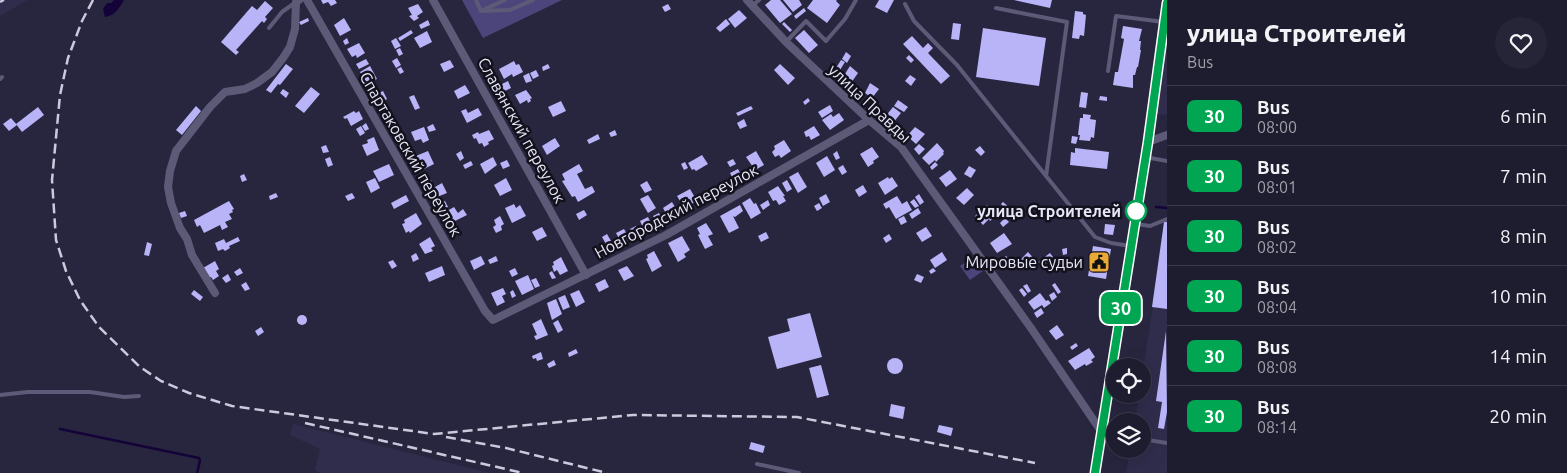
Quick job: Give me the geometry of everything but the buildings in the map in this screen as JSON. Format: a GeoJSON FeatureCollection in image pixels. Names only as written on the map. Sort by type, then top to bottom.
{"type":"FeatureCollection","features":[{"type":"Feature","properties":{"kind":"street","name":"Спартаковский переулок"},"geometry":{"type":"LineString","coordinates":[[307,0],[485,311],[493,320]]}},
{"type":"Feature","properties":{"kind":"street","name":"Славянский переулок"},"geometry":{"type":"LineString","coordinates":[[433,0],[586,274]]}},
{"type":"Feature","properties":{"kind":"street"},"geometry":{"type":"LineString","coordinates":[[215,292],[192,255],[187,238],[180,228],[171,203],[168,187],[170,172],[176,151],[210,107],[225,92],[245,89],[257,83],[272,72],[283,58],[290,47],[295,30],[297,1]]}},
{"type":"Feature","properties":{"kind":"street"},"geometry":{"type":"LineString","coordinates":[[1095,473],[1148,142],[1167,2]]}},
{"type":"Feature","properties":{"kind":"street","name":"улица Правды"},"geometry":{"type":"LineString","coordinates":[[750,3],[786,42],[869,120],[901,147],[1031,328],[1101,431]]}},
{"type":"Feature","properties":{"kind":"street","name":"Новгородский переулок"},"geometry":{"type":"LineString","coordinates":[[493,320],[666,235],[869,120]]}},
{"type":"Feature","properties":{"kind":"street"},"geometry":{"type":"LineString","coordinates":[[1148,142],[1167,135]]}},
{"type":"Feature","properties":{"kind":"lane"},"geometry":{"type":"LineString","coordinates":[[476,0],[481,11]]}},
{"type":"Feature","properties":{"kind":"lane"},"geometry":{"type":"LineString","coordinates":[[481,11],[505,0]]}},
{"type":"Feature","properties":{"kind":"lane"},"geometry":{"type":"LineString","coordinates":[[481,11],[510,10],[533,0]]}},
{"type":"Feature","properties":{"kind":"lane"},"geometry":{"type":"LineString","coordinates":[[750,3],[759,0]]}},
{"type":"Feature","properties":{"kind":"lane"},"geometry":{"type":"LineString","coordinates":[[786,42],[806,21],[826,41],[845,19],[856,0]]}},
{"type":"Feature","properties":{"kind":"lane"},"geometry":{"type":"LineString","coordinates":[[269,28],[282,12],[297,1]]}},
{"type":"Feature","properties":{"kind":"lane"},"geometry":{"type":"LineString","coordinates":[[905,4],[914,21],[957,65],[1095,237],[1111,243],[1131,246]]}},
{"type":"Feature","properties":{"kind":"lane"},"geometry":{"type":"LineString","coordinates":[[996,8],[1067,22],[1046,176]]}},
{"type":"Feature","properties":{"kind":"lane"},"geometry":{"type":"LineString","coordinates":[[1108,71],[1116,16],[1164,22]]}},
{"type":"Feature","properties":{"kind":"lane"},"geometry":{"type":"LineString","coordinates":[[1145,157],[1167,160]]}},
{"type":"Feature","properties":{"kind":"lane"},"geometry":{"type":"LineString","coordinates":[[1134,224],[1150,226],[1167,219]]}},
{"type":"Feature","properties":{"kind":"lane"},"geometry":{"type":"LineString","coordinates":[[0,394],[90,392],[124,397],[139,396]]}},
{"type":"Feature","properties":{"kind":"lane"},"geometry":{"type":"LineString","coordinates":[[1101,431],[1106,432]]}},
{"type":"Feature","properties":{"kind":"lane"},"geometry":{"type":"LineString","coordinates":[[1151,440],[1167,443]]}},
{"type":"Feature","properties":{"kind":"lane"},"geometry":{"type":"LineString","coordinates":[[757,464],[799,473]]}},
{"type":"Feature","properties":{"kind":"shaded area"},"geometry":{"type":"Polygon","coordinates":[[[0,0],[28,0],[0,16],[0,0]]]}},
{"type":"Feature","properties":{"kind":"shaded area"},"geometry":{"type":"Polygon","coordinates":[[[114,0],[124,0],[114,13],[105,17],[103,9],[107,3],[111,3],[114,0]]]}},
{"type":"Feature","properties":{"kind":"shaded area"},"geometry":{"type":"Polygon","coordinates":[[[462,0],[562,0],[483,38],[462,0]]]}},
{"type":"Feature","properties":{"kind":"shaded area"},"geometry":{"type":"Polygon","coordinates":[[[1167,46],[1167,115],[1157,114],[1167,46]]]}},
{"type":"Feature","properties":{"kind":"shaded area"},"geometry":{"type":"Polygon","coordinates":[[[1167,222],[1167,473],[1126,473],[1128,458],[1151,458],[1151,413],[1136,413],[1138,403],[1151,403],[1151,358],[1145,358],[1167,222]]]}},
{"type":"Feature","properties":{"kind":"shaded area"},"geometry":{"type":"Polygon","coordinates":[[[973,257],[983,271],[970,280],[960,266],[973,257]]]}},
{"type":"Feature","properties":{"kind":"shaded area"},"geometry":{"type":"Polygon","coordinates":[[[293,424],[490,473],[320,473],[315,470],[320,449],[290,435],[293,424]]]}},
{"type":"Feature","properties":{"kind":"waterway"},"geometry":{"type":"LineString","coordinates":[[1156,207],[1167,208]]}},
{"type":"Feature","properties":{"kind":"waterway"},"geometry":{"type":"LineString","coordinates":[[60,429],[199,458],[197,473]]}},
{"type":"Feature","properties":{"kind":"railway"},"geometry":{"type":"LineString","coordinates":[[0,2],[4,0]]}},
{"type":"Feature","properties":{"kind":"railway"},"geometry":{"type":"LineString","coordinates":[[93,0],[82,21],[68,58],[60,95],[52,180],[56,240],[66,271],[80,300],[99,327],[140,367],[161,381],[189,393],[232,406],[434,434],[633,415],[797,417],[1035,463]]}},
{"type":"Feature","properties":{"kind":"railway"},"geometry":{"type":"LineString","coordinates":[[305,423],[523,473]]}},
{"type":"Feature","properties":{"kind":"railway"},"geometry":{"type":"LineString","coordinates":[[446,437],[506,448],[607,473]]}},
{"type":"Feature","properties":{"kind":"bus line","name":"30"},"geometry":{"type":"LineString","coordinates":[[1095,473],[1148,142],[1167,3]]}},
{"type":"Feature","properties":{"kind":"place","name":"улица Строителей"},"geometry":{"type":"Point","coordinates":[1136,211]}},
{"type":"Feature","properties":{"kind":"place","name":"Мировые судьи"},"geometry":{"type":"Point","coordinates":[1099,262]}}]}
